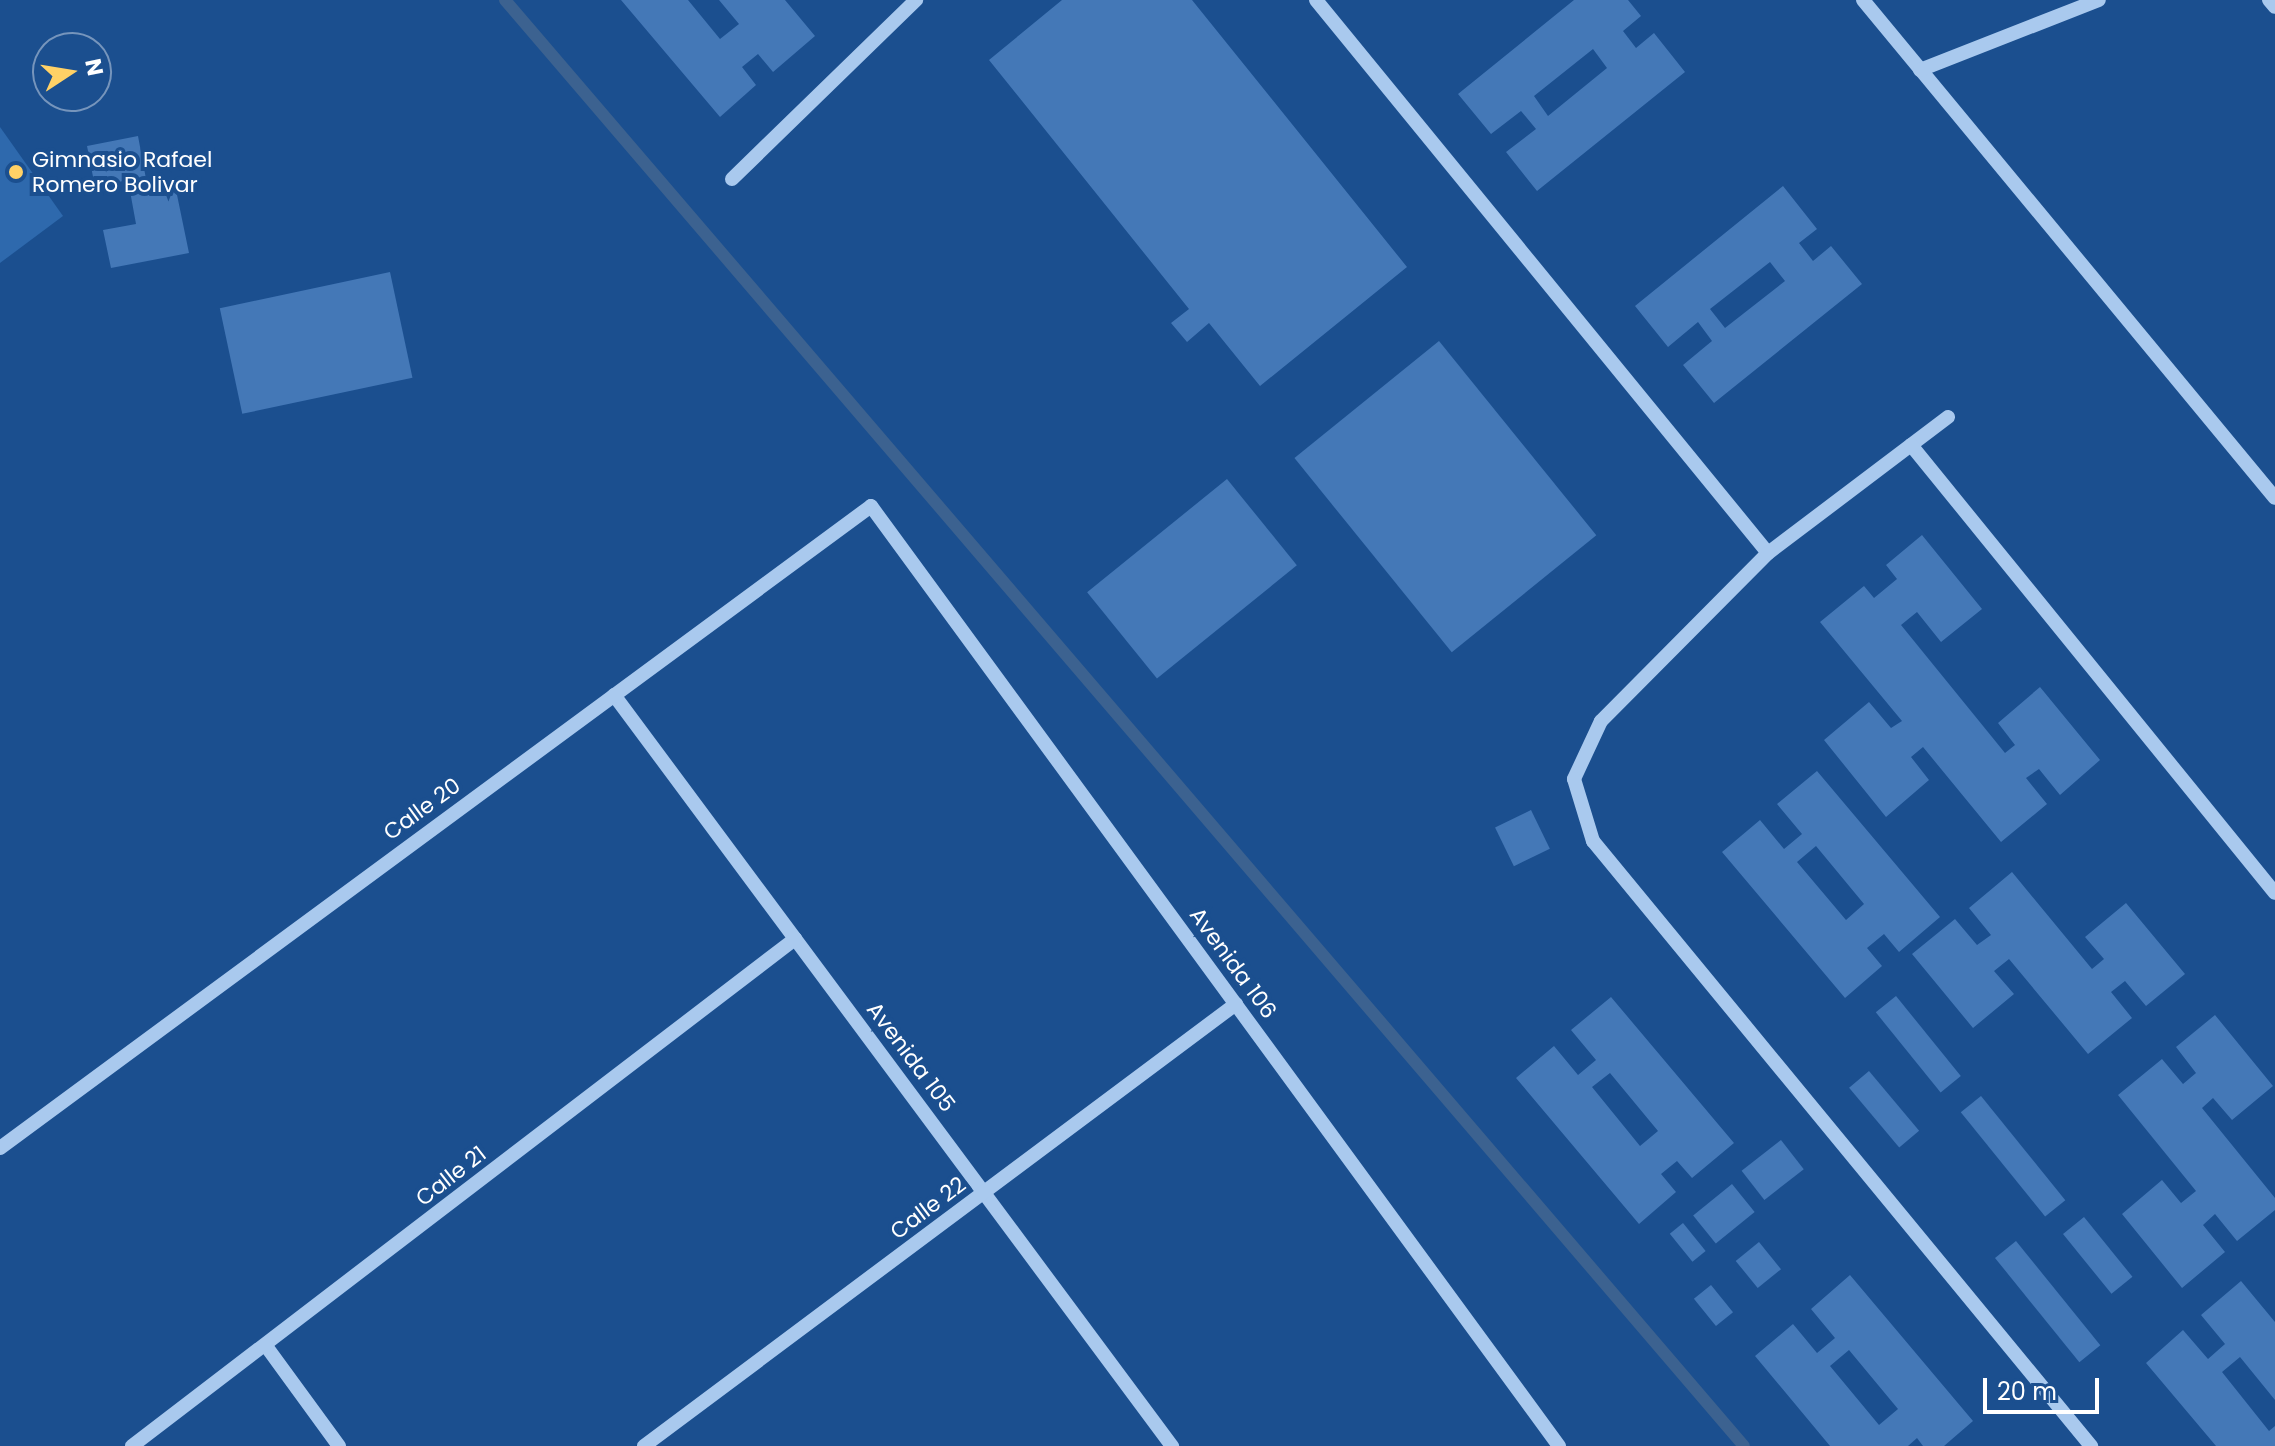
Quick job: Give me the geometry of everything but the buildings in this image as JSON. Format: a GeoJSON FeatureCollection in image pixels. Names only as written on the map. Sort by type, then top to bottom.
{"type":"FeatureCollection","features":[{"type":"Feature","properties":{"kind":"street"},"geometry":{"type":"LineString","coordinates":[[732,179],[896,6],[916,0]]}},
{"type":"Feature","properties":{"kind":"street"},"geometry":{"type":"LineString","coordinates":[[1316,0],[1768,553]]}},
{"type":"Feature","properties":{"kind":"street"},"geometry":{"type":"LineString","coordinates":[[1863,0],[2275,498]]}},
{"type":"Feature","properties":{"kind":"street"},"geometry":{"type":"LineString","coordinates":[[1920,70],[2099,0]]}},
{"type":"Feature","properties":{"kind":"street"},"geometry":{"type":"LineString","coordinates":[[2269,0],[2275,7]]}},
{"type":"Feature","properties":{"kind":"street"},"geometry":{"type":"LineString","coordinates":[[1948,417],[1768,553],[1601,721],[1574,779],[1593,841],[2091,1446]]}},
{"type":"Feature","properties":{"kind":"street"},"geometry":{"type":"LineString","coordinates":[[1911,445],[2275,893]]}},
{"type":"Feature","properties":{"kind":"street","name":"Calle 20"},"geometry":{"type":"LineString","coordinates":[[0,1148],[871,506]]}},
{"type":"Feature","properties":{"kind":"street","name":"Avenida 106"},"geometry":{"type":"LineString","coordinates":[[871,506],[1559,1446]]}},
{"type":"Feature","properties":{"kind":"street","name":"Avenida 105"},"geometry":{"type":"LineString","coordinates":[[614,695],[1167,1444]]}},
{"type":"Feature","properties":{"kind":"street","name":"Calle 21"},"geometry":{"type":"LineString","coordinates":[[132,1446],[795,939]]}},
{"type":"Feature","properties":{"kind":"street","name":"Calle 22"},"geometry":{"type":"LineString","coordinates":[[644,1446],[1236,1004]]}},
{"type":"Feature","properties":{"kind":"street"},"geometry":{"type":"LineString","coordinates":[[266,1346],[339,1446]]}},
{"type":"Feature","properties":{"kind":"shaded area","name":"Gimnasio Rafael Romero Bolivar"},"geometry":{"type":"Polygon","coordinates":[[[0,127],[63,216],[0,263],[0,127]]]}},
{"type":"Feature","properties":{"kind":"waterway"},"geometry":{"type":"LineString","coordinates":[[505,0],[1744,1446]]}},
{"type":"Feature","properties":{"kind":"place","name":"Gimnasio Rafael Romero Bolivar"},"geometry":{"type":"Point","coordinates":[16,172]}}]}
